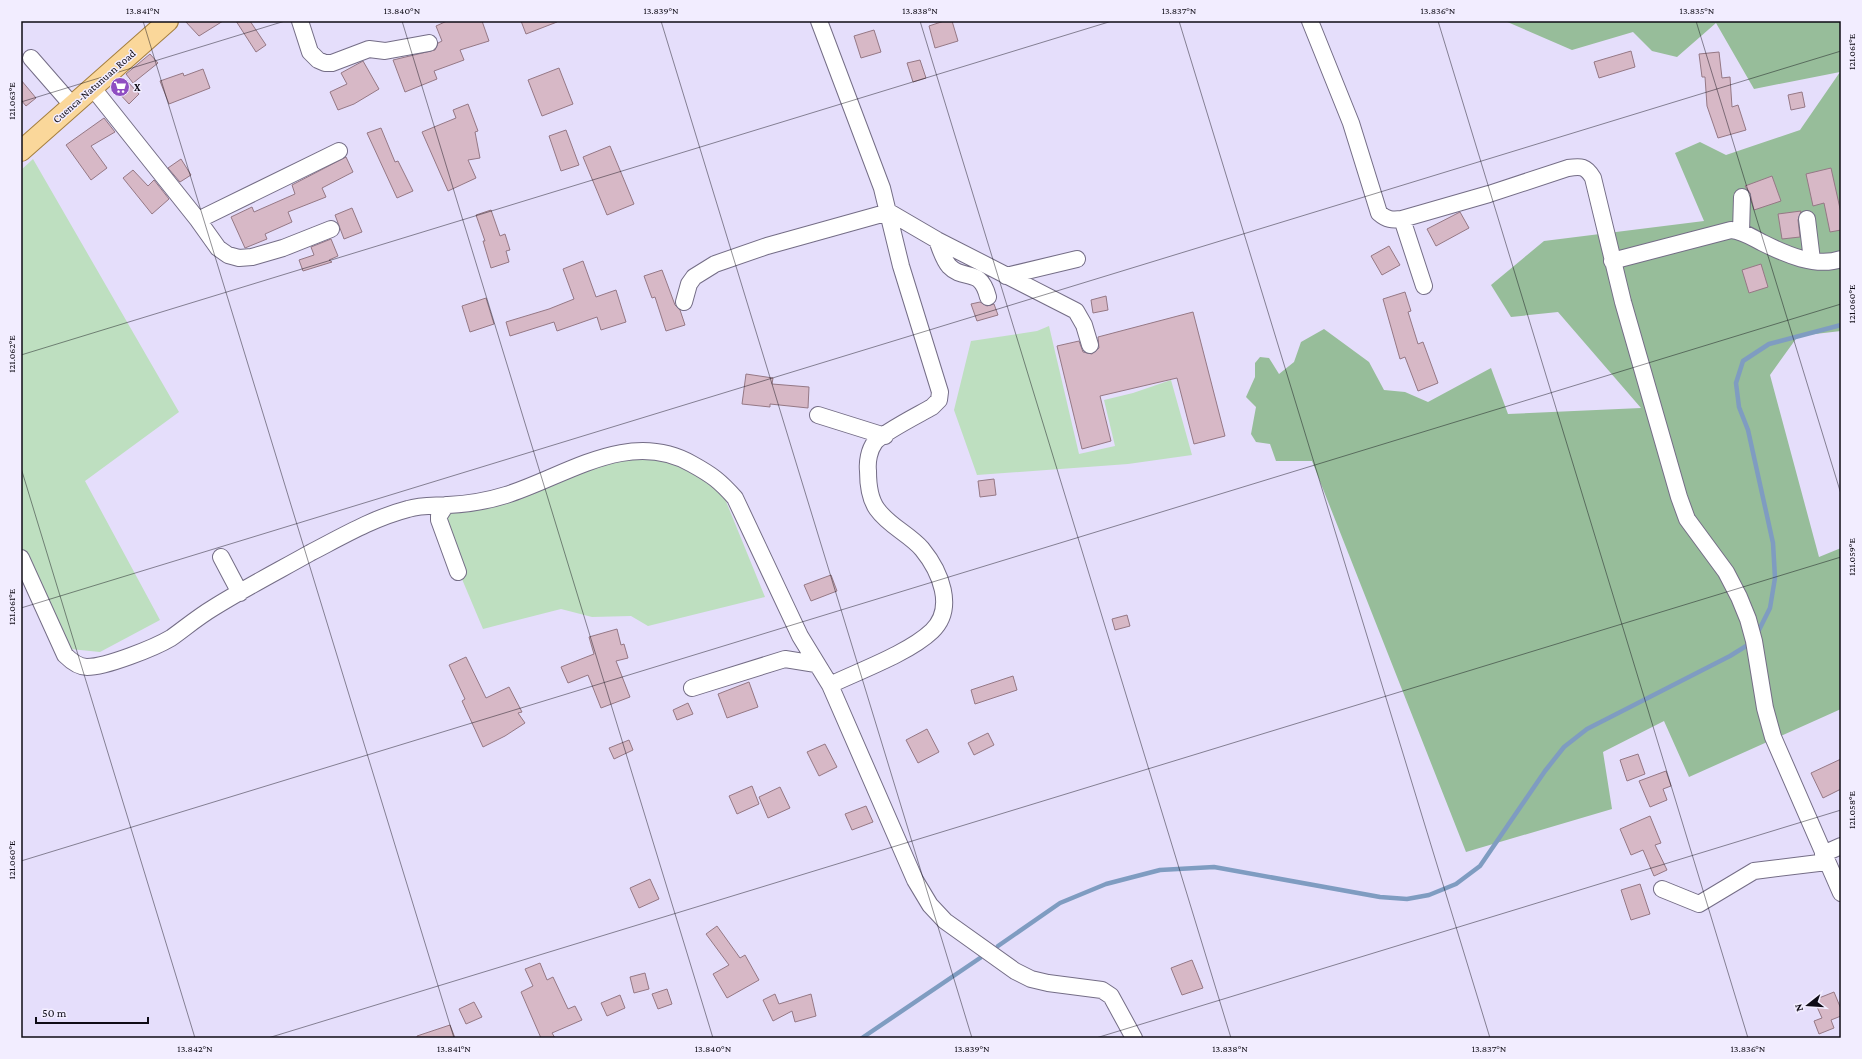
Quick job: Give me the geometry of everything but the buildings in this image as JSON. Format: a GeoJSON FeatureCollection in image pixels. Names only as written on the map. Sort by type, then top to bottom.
{"type":"FeatureCollection","features":[{"type":"Feature","properties":{"kind":"main road","name":"Cuenca-Natunuan Road"},"geometry":{"type":"LineString","coordinates":[[21,151],[168,21]]}},
{"type":"Feature","properties":{"kind":"street"},"geometry":{"type":"LineString","coordinates":[[300,21],[310,52],[318,60],[325,63],[369,49],[385,51],[429,43]]}},
{"type":"Feature","properties":{"kind":"street"},"geometry":{"type":"LineString","coordinates":[[819,21],[882,188],[889,212],[894,243],[940,392],[939,400],[932,407],[875,443],[867,461],[868,489],[876,508],[890,523],[922,549],[941,580],[945,600],[942,615],[933,630],[918,642],[830,685]]}},
{"type":"Feature","properties":{"kind":"street"},"geometry":{"type":"LineString","coordinates":[[1310,21],[1351,123],[1379,213],[1391,220],[1402,219],[1489,194],[1568,168],[1579,167],[1588,170],[1593,178],[1612,261],[1679,497],[1687,519],[1726,572],[1739,597],[1748,619],[1754,641],[1765,708],[1773,737],[1841,893]]}},
{"type":"Feature","properties":{"kind":"street"},"geometry":{"type":"LineString","coordinates":[[31,58],[72,105]]}},
{"type":"Feature","properties":{"kind":"street"},"geometry":{"type":"LineString","coordinates":[[92,87],[198,220],[218,248],[228,255],[239,258],[252,257],[283,248],[331,229]]}},
{"type":"Feature","properties":{"kind":"street"},"geometry":{"type":"LineString","coordinates":[[198,220],[339,151]]}},
{"type":"Feature","properties":{"kind":"street"},"geometry":{"type":"LineString","coordinates":[[1741,232],[1742,198]]}},
{"type":"Feature","properties":{"kind":"street"},"geometry":{"type":"LineString","coordinates":[[684,302],[689,284],[694,277],[716,264],[767,246],[889,212],[937,240],[1076,311],[1082,321],[1090,344]]}},
{"type":"Feature","properties":{"kind":"street"},"geometry":{"type":"LineString","coordinates":[[1402,219],[1424,286]]}},
{"type":"Feature","properties":{"kind":"street"},"geometry":{"type":"LineString","coordinates":[[1807,219],[1812,260]]}},
{"type":"Feature","properties":{"kind":"street"},"geometry":{"type":"LineString","coordinates":[[1612,261],[1731,230],[1741,232],[1790,255],[1824,262],[1841,260]]}},
{"type":"Feature","properties":{"kind":"street"},"geometry":{"type":"LineString","coordinates":[[937,240],[948,265],[958,272],[979,279],[985,286],[988,297]]}},
{"type":"Feature","properties":{"kind":"street"},"geometry":{"type":"LineString","coordinates":[[1006,276],[1077,259]]}},
{"type":"Feature","properties":{"kind":"street"},"geometry":{"type":"LineString","coordinates":[[818,415],[884,436]]}},
{"type":"Feature","properties":{"kind":"street"},"geometry":{"type":"LineString","coordinates":[[21,558],[65,655],[72,662],[86,667],[111,663],[169,639],[212,608],[334,540],[391,514],[428,505],[446,505],[493,499],[611,454],[626,451],[649,450],[671,454],[683,459],[719,480],[735,498],[800,636],[830,685],[915,880],[930,905],[952,926],[1015,971],[1031,979],[1048,983],[1102,990],[1111,996],[1134,1038]]}},
{"type":"Feature","properties":{"kind":"street"},"geometry":{"type":"LineString","coordinates":[[446,505],[439,516],[439,520],[458,572]]}},
{"type":"Feature","properties":{"kind":"street"},"geometry":{"type":"LineString","coordinates":[[221,558],[240,593]]}},
{"type":"Feature","properties":{"kind":"street"},"geometry":{"type":"LineString","coordinates":[[692,688],[784,659],[816,664]]}},
{"type":"Feature","properties":{"kind":"street"},"geometry":{"type":"LineString","coordinates":[[1662,890],[1699,904],[1754,871],[1825,858],[1841,846]]}},
{"type":"Feature","properties":{"kind":"green space"},"geometry":{"type":"Polygon","coordinates":[[[1505,21],[1841,21],[1841,331],[1798,336],[1770,375],[1819,557],[1841,548],[1841,709],[1689,777],[1664,721],[1603,752],[1612,809],[1466,852],[1312,461],[1276,461],[1270,444],[1256,442],[1251,434],[1256,407],[1246,397],[1255,377],[1255,363],[1260,357],[1269,358],[1279,374],[1294,362],[1301,342],[1324,329],[1369,362],[1384,390],[1405,392],[1428,402],[1491,368],[1508,414],[1641,408],[1558,312],[1511,317],[1491,285],[1544,241],[1704,221],[1675,153],[1700,142],[1726,155],[1800,130],[1840,72],[1754,89],[1716,23],[1677,57],[1652,51],[1633,32],[1572,50],[1505,21]]]}},
{"type":"Feature","properties":{"kind":"green space"},"geometry":{"type":"Polygon","coordinates":[[[33,159],[179,412],[85,481],[160,620],[100,652],[70,649],[57,626],[21,550],[21,170],[33,159]]]}},
{"type":"Feature","properties":{"kind":"green space"},"geometry":{"type":"Polygon","coordinates":[[[1049,326],[1079,454],[1115,446],[1104,400],[1133,393],[1171,380],[1192,455],[1128,464],[977,475],[954,410],[971,341],[1037,331],[1049,326]]]}},
{"type":"Feature","properties":{"kind":"green space"},"geometry":{"type":"Polygon","coordinates":[[[602,458],[664,460],[695,472],[723,494],[765,597],[648,626],[631,616],[592,617],[561,609],[483,629],[435,515],[602,458]]]}},
{"type":"Feature","properties":{"kind":"waterway"},"geometry":{"type":"LineString","coordinates":[[1757,634],[1770,608],[1775,578],[1773,543],[1748,430],[1739,407],[1736,383],[1743,361],[1769,344],[1841,325]]}},
{"type":"Feature","properties":{"kind":"waterway"},"geometry":{"type":"LineString","coordinates":[[998,946],[1060,903],[1106,884],[1160,870],[1214,867],[1380,897],[1407,899],[1429,895],[1456,884],[1480,866],[1545,771],[1564,747],[1587,729],[1730,656],[1751,643]]}},
{"type":"Feature","properties":{"kind":"waterway"},"geometry":{"type":"LineString","coordinates":[[862,1038],[980,958]]}},
{"type":"Feature","properties":{"kind":"place","name":"X"},"geometry":{"type":"Point","coordinates":[120,87]}}]}
